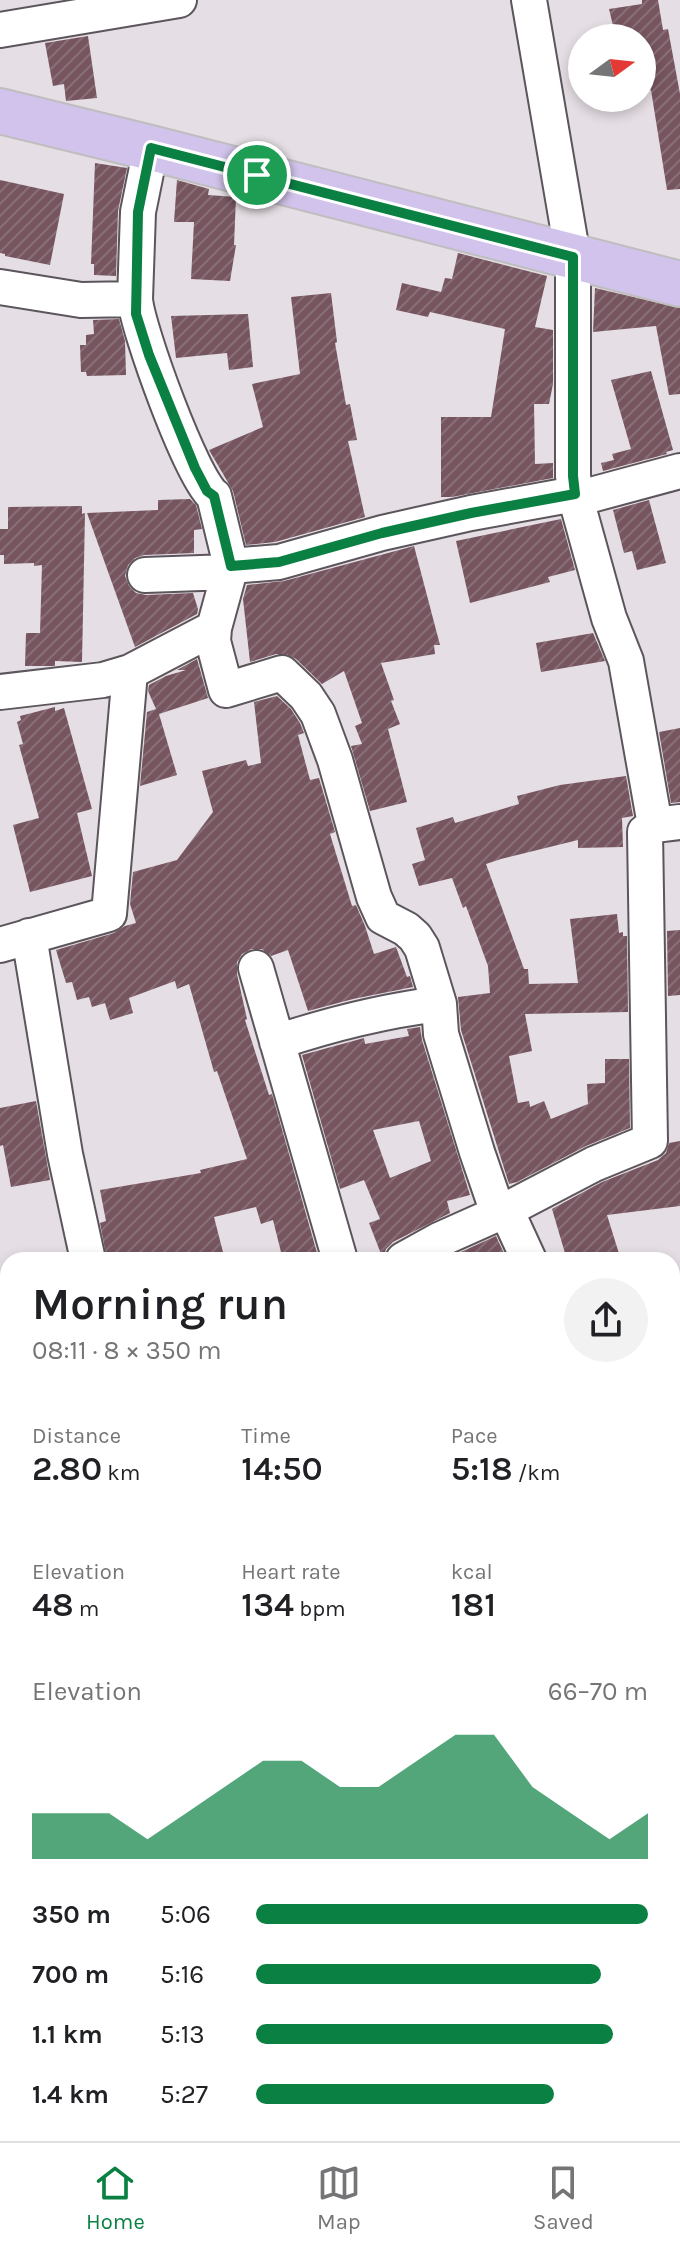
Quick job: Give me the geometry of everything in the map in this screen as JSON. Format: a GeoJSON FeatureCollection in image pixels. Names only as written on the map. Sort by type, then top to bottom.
{"type":"FeatureCollection","features":[{"type":"Feature","properties":{"kind":"main road"},"geometry":{"type":"LineString","coordinates":[[0,111],[680,284]]}},
{"type":"Feature","properties":{"kind":"street"},"geometry":{"type":"LineString","coordinates":[[0,30],[179,0]]}},
{"type":"Feature","properties":{"kind":"street"},"geometry":{"type":"LineString","coordinates":[[420,1252],[594,1164],[650,1141],[645,832],[667,824],[626,661],[609,618],[576,496],[573,476],[573,257],[529,0]]}},
{"type":"Feature","properties":{"kind":"street"},"geometry":{"type":"LineString","coordinates":[[151,148],[138,212],[136,314],[149,355],[195,468],[207,491],[214,496],[230,569],[213,641],[226,690],[282,673],[306,696],[318,714],[335,760],[374,897],[383,917],[406,929],[422,948],[439,1004],[441,1034],[477,1152],[502,1212],[524,1252]]}},
{"type":"Feature","properties":{"kind":"street"},"geometry":{"type":"LineString","coordinates":[[0,287],[81,300],[135,299]]}},
{"type":"Feature","properties":{"kind":"street"},"geometry":{"type":"LineString","coordinates":[[145,575],[279,562],[382,533],[471,513],[576,496],[680,471]]}},
{"type":"Feature","properties":{"kind":"street"},"geometry":{"type":"LineString","coordinates":[[0,692],[103,680],[130,672],[214,628]]}},
{"type":"Feature","properties":{"kind":"street"},"geometry":{"type":"LineString","coordinates":[[86,1252],[15,941],[109,914],[130,672]]}},
{"type":"Feature","properties":{"kind":"street"},"geometry":{"type":"LineString","coordinates":[[256,968],[338,1252]]}},
{"type":"Feature","properties":{"kind":"street"},"geometry":{"type":"LineString","coordinates":[[277,1042],[354,1018],[439,1004]]}},
{"type":"Feature","properties":{"kind":"building"},"geometry":{"type":"Polygon","coordinates":[[[642,0],[658,0],[663,30],[668,29],[680,94],[680,189],[667,190],[655,112],[656,24],[613,24],[609,9],[642,4],[642,0]]]}},
{"type":"Feature","properties":{"kind":"building"},"geometry":{"type":"Polygon","coordinates":[[[88,36],[97,98],[66,101],[64,84],[53,86],[45,43],[88,36]]]}},
{"type":"Feature","properties":{"kind":"building"},"geometry":{"type":"Polygon","coordinates":[[[95,163],[127,168],[118,211],[116,276],[94,275],[94,264],[91,264],[95,163]]]}},
{"type":"Feature","properties":{"kind":"building"},"geometry":{"type":"Polygon","coordinates":[[[0,180],[64,194],[50,265],[0,253],[0,180]]]}},
{"type":"Feature","properties":{"kind":"building"},"geometry":{"type":"Polygon","coordinates":[[[177,180],[209,189],[208,195],[236,197],[236,245],[230,281],[191,279],[194,222],[174,222],[177,180]]]}},
{"type":"Feature","properties":{"kind":"building"},"geometry":{"type":"Polygon","coordinates":[[[458,253],[547,276],[535,327],[553,330],[553,384],[549,404],[534,404],[535,464],[553,463],[553,478],[441,497],[441,417],[491,417],[505,329],[430,312],[428,317],[396,310],[402,283],[441,292],[445,278],[452,279],[458,253]]]}},
{"type":"Feature","properties":{"kind":"building"},"geometry":{"type":"Polygon","coordinates":[[[595,288],[680,308],[680,394],[669,395],[656,326],[593,332],[595,288]]]}},
{"type":"Feature","properties":{"kind":"building"},"geometry":{"type":"Polygon","coordinates":[[[331,293],[335,343],[346,405],[350,404],[357,440],[348,441],[365,517],[275,542],[246,545],[233,491],[209,450],[263,427],[252,384],[300,374],[291,297],[331,293]]]}},
{"type":"Feature","properties":{"kind":"building"},"geometry":{"type":"Polygon","coordinates":[[[248,314],[253,367],[229,370],[227,353],[176,358],[171,316],[248,314]]]}},
{"type":"Feature","properties":{"kind":"building"},"geometry":{"type":"Polygon","coordinates":[[[119,319],[125,341],[126,375],[87,376],[86,372],[81,372],[80,345],[86,345],[86,335],[94,334],[93,320],[119,319]]]}},
{"type":"Feature","properties":{"kind":"building"},"geometry":{"type":"Polygon","coordinates":[[[651,371],[673,450],[603,471],[601,463],[614,460],[612,454],[631,449],[611,380],[651,371]]]}},
{"type":"Feature","properties":{"kind":"building"},"geometry":{"type":"Polygon","coordinates":[[[190,499],[196,505],[202,529],[194,530],[194,553],[135,558],[128,565],[125,576],[136,593],[193,593],[197,614],[135,647],[87,513],[158,510],[158,500],[190,499]]]}},
{"type":"Feature","properties":{"kind":"building"},"geometry":{"type":"Polygon","coordinates":[[[649,500],[666,563],[637,570],[632,551],[624,553],[613,510],[649,500]]]}},
{"type":"Feature","properties":{"kind":"building"},"geometry":{"type":"Polygon","coordinates":[[[82,506],[82,514],[85,513],[82,662],[55,661],[55,666],[25,666],[26,633],[40,633],[42,565],[4,564],[4,555],[0,555],[0,529],[8,529],[8,507],[82,506]]]}},
{"type":"Feature","properties":{"kind":"building"},"geometry":{"type":"Polygon","coordinates":[[[561,519],[575,570],[548,577],[550,582],[470,603],[456,541],[561,519]]]}},
{"type":"Feature","properties":{"kind":"building"},"geometry":{"type":"Polygon","coordinates":[[[414,546],[440,645],[434,645],[435,654],[381,663],[400,724],[388,729],[407,802],[370,811],[351,746],[362,744],[355,726],[362,723],[344,671],[322,684],[287,654],[250,662],[243,599],[247,585],[284,581],[414,546]]]}},
{"type":"Feature","properties":{"kind":"building"},"geometry":{"type":"Polygon","coordinates":[[[593,633],[605,661],[541,672],[536,643],[593,633]]]}},
{"type":"Feature","properties":{"kind":"building"},"geometry":{"type":"Polygon","coordinates":[[[197,659],[208,698],[159,714],[177,775],[140,786],[147,712],[156,709],[148,691],[149,685],[186,670],[177,670],[197,659]]]}},
{"type":"Feature","properties":{"kind":"building"},"geometry":{"type":"Polygon","coordinates":[[[277,696],[300,723],[304,733],[298,735],[310,780],[319,778],[335,832],[330,834],[352,906],[356,905],[374,954],[396,947],[413,987],[308,1011],[288,950],[271,956],[262,949],[251,949],[242,954],[237,962],[245,1020],[269,1095],[272,1094],[317,1252],[281,1252],[273,1220],[261,1224],[256,1207],[214,1217],[223,1252],[105,1252],[100,1223],[106,1221],[100,1190],[201,1173],[200,1170],[247,1159],[217,1071],[214,1072],[189,984],[177,989],[175,981],[129,998],[133,1013],[110,1020],[105,1003],[92,1007],[89,997],[77,1000],[72,982],[66,983],[56,950],[114,933],[136,923],[130,904],[133,872],[177,860],[213,812],[202,771],[246,760],[248,766],[261,763],[254,702],[277,696]]]}},
{"type":"Feature","properties":{"kind":"building"},"geometry":{"type":"Polygon","coordinates":[[[55,707],[55,711],[64,708],[92,809],[77,813],[92,876],[30,892],[13,825],[39,818],[19,745],[23,744],[17,722],[21,720],[20,716],[55,707]]]}},
{"type":"Feature","properties":{"kind":"building"},"geometry":{"type":"Polygon","coordinates":[[[680,728],[680,802],[671,803],[659,732],[680,728]]]}},
{"type":"Feature","properties":{"kind":"building"},"geometry":{"type":"Polygon","coordinates":[[[626,776],[633,816],[622,818],[623,847],[578,848],[578,840],[486,864],[524,969],[528,969],[529,984],[578,983],[570,919],[617,914],[619,933],[627,936],[628,1012],[525,1014],[532,1051],[509,1056],[518,1103],[529,1101],[530,1107],[544,1101],[551,1119],[588,1104],[587,1084],[605,1083],[605,1059],[629,1059],[630,1128],[509,1184],[461,1030],[458,997],[490,993],[488,966],[452,878],[419,886],[412,864],[425,860],[416,828],[453,817],[455,823],[519,804],[517,796],[560,785],[626,776]]]}},
{"type":"Feature","properties":{"kind":"building"},"geometry":{"type":"Polygon","coordinates":[[[680,930],[680,995],[668,996],[667,931],[680,930]]]}},
{"type":"Feature","properties":{"kind":"building"},"geometry":{"type":"Polygon","coordinates":[[[420,1027],[470,1195],[447,1201],[450,1213],[393,1242],[385,1252],[380,1252],[369,1223],[380,1219],[364,1180],[340,1189],[302,1055],[364,1038],[365,1044],[409,1036],[407,1029],[420,1027]],[[419,1121],[373,1130],[390,1178],[431,1161],[419,1121]]]}},
{"type":"Feature","properties":{"kind":"building"},"geometry":{"type":"Polygon","coordinates":[[[36,1101],[50,1180],[11,1187],[3,1145],[0,1146],[0,1108],[36,1101]]]}},
{"type":"Feature","properties":{"kind":"building"},"geometry":{"type":"Polygon","coordinates":[[[680,1141],[680,1206],[607,1215],[619,1252],[565,1252],[552,1209],[602,1182],[658,1160],[666,1153],[669,1143],[680,1141]]]}},
{"type":"Feature","properties":{"kind":"building"},"geometry":{"type":"Polygon","coordinates":[[[496,1236],[503,1252],[461,1252],[496,1236]]]}},
{"type":"Feature","properties":{"kind":"route"},"geometry":{"type":"LineString","coordinates":[[151,148],[257,175],[573,257],[575,494],[382,533],[279,562],[231,566],[214,496],[207,491],[195,468],[149,355],[136,314],[138,212],[151,148]]}}]}
